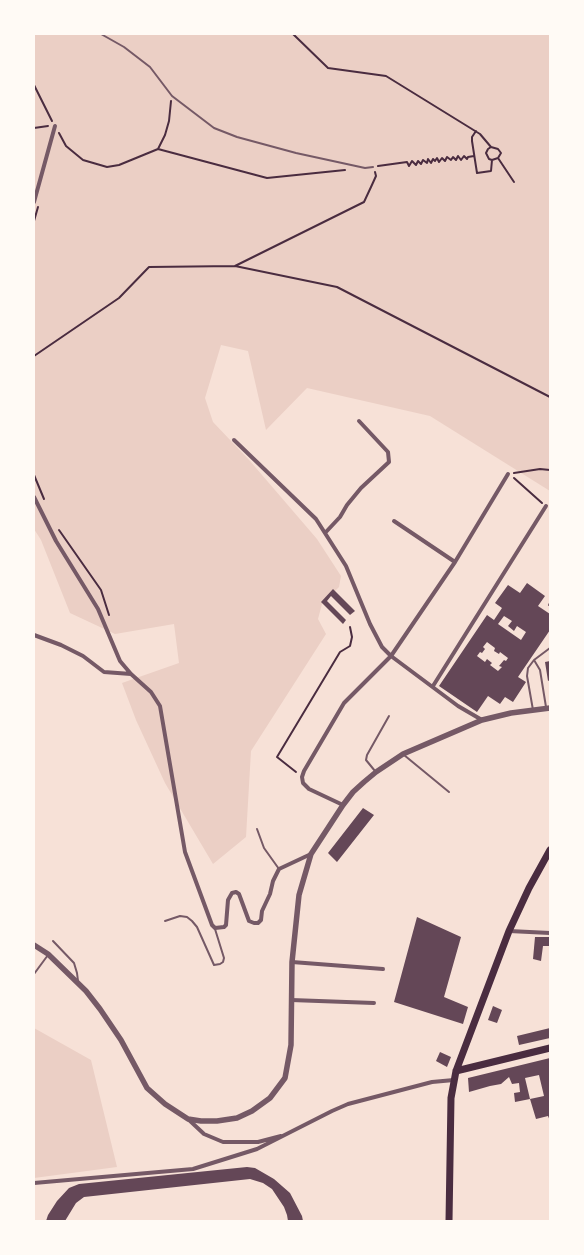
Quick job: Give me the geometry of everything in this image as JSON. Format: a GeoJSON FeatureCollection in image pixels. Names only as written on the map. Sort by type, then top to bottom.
{"type":"FeatureCollection","features":[{"type":"Feature","properties":{"kind":"main road"},"geometry":{"type":"LineString","coordinates":[[449,1221],[451,1098],[456,1071],[509,931],[529,888],[550,850]]}},
{"type":"Feature","properties":{"kind":"main road"},"geometry":{"type":"LineString","coordinates":[[456,1071],[550,1048]]}},
{"type":"Feature","properties":{"kind":"street"},"geometry":{"type":"LineString","coordinates":[[34,202],[55,126]]}},
{"type":"Feature","properties":{"kind":"street"},"geometry":{"type":"LineString","coordinates":[[325,533],[340,517],[347,505],[361,488],[389,462],[388,452],[359,421]]}},
{"type":"Feature","properties":{"kind":"street"},"geometry":{"type":"LineString","coordinates":[[234,440],[316,519],[346,566],[370,624],[382,647],[391,656],[458,706],[482,720]]}},
{"type":"Feature","properties":{"kind":"street"},"geometry":{"type":"LineString","coordinates":[[343,806],[308,789],[303,783],[302,777],[344,703],[391,656],[454,562],[508,474]]}},
{"type":"Feature","properties":{"kind":"street"},"geometry":{"type":"LineString","coordinates":[[34,497],[56,541],[98,609],[120,661],[131,674],[151,692],[160,706],[185,852],[212,925],[215,928],[224,927],[226,925],[228,900],[232,893],[236,892],[239,894],[249,921],[254,923],[261,920],[262,911],[279,868],[311,854]]}},
{"type":"Feature","properties":{"kind":"street"},"geometry":{"type":"LineString","coordinates":[[433,686],[546,506]]}},
{"type":"Feature","properties":{"kind":"street"},"geometry":{"type":"LineString","coordinates":[[394,521],[454,562]]}},
{"type":"Feature","properties":{"kind":"street"},"geometry":{"type":"LineString","coordinates":[[34,635],[61,645],[83,656],[104,672],[131,674]]}},
{"type":"Feature","properties":{"kind":"street"},"geometry":{"type":"LineString","coordinates":[[188,1119],[217,1121],[237,1118],[252,1111],[270,1098],[285,1078],[291,1045],[292,962],[299,895],[311,854],[353,792],[376,772],[403,754],[482,720],[548,708]]}},
{"type":"Feature","properties":{"kind":"street"},"geometry":{"type":"LineString","coordinates":[[509,931],[550,933]]}},
{"type":"Feature","properties":{"kind":"street"},"geometry":{"type":"LineString","coordinates":[[34,945],[48,954],[78,982],[100,1009],[121,1040],[147,1088],[165,1104],[188,1119],[204,1134],[223,1142],[258,1142],[289,1134]]}},
{"type":"Feature","properties":{"kind":"street"},"geometry":{"type":"LineString","coordinates":[[292,962],[383,968]]}},
{"type":"Feature","properties":{"kind":"street"},"geometry":{"type":"LineString","coordinates":[[291,1000],[374,1004]]}},
{"type":"Feature","properties":{"kind":"street"},"geometry":{"type":"LineString","coordinates":[[34,1183],[194,1169],[258,1149],[348,1104],[432,1082],[454,1080]]}},
{"type":"Feature","properties":{"kind":"lane"},"geometry":{"type":"LineString","coordinates":[[100,34],[124,47],[150,67],[172,96],[214,128],[237,137],[312,156],[365,168],[373,167]]}},
{"type":"Feature","properties":{"kind":"lane"},"geometry":{"type":"LineString","coordinates":[[533,710],[527,676],[528,668],[534,660],[550,648]]}},
{"type":"Feature","properties":{"kind":"lane"},"geometry":{"type":"LineString","coordinates":[[534,660],[540,670],[548,708]]}},
{"type":"Feature","properties":{"kind":"lane"},"geometry":{"type":"LineString","coordinates":[[376,772],[368,764],[366,754],[389,716]]}},
{"type":"Feature","properties":{"kind":"lane"},"geometry":{"type":"LineString","coordinates":[[403,754],[449,792]]}},
{"type":"Feature","properties":{"kind":"lane"},"geometry":{"type":"LineString","coordinates":[[257,829],[264,848],[279,868]]}},
{"type":"Feature","properties":{"kind":"lane"},"geometry":{"type":"LineString","coordinates":[[165,921],[180,916],[187,917],[192,921],[198,927],[212,963],[217,965],[223,962],[224,958],[215,928]]}},
{"type":"Feature","properties":{"kind":"lane"},"geometry":{"type":"LineString","coordinates":[[53,941],[74,963],[78,982]]}},
{"type":"Feature","properties":{"kind":"lane"},"geometry":{"type":"LineString","coordinates":[[34,974],[48,954]]}},
{"type":"Feature","properties":{"kind":"path"},"geometry":{"type":"LineString","coordinates":[[293,34],[328,68],[386,76],[476,131],[491,147],[498,148],[501,153],[498,158],[492,160]]}},
{"type":"Feature","properties":{"kind":"path"},"geometry":{"type":"LineString","coordinates":[[34,85],[66,146],[83,160],[107,167],[120,165],[158,149],[267,178],[350,169]]}},
{"type":"Feature","properties":{"kind":"path"},"geometry":{"type":"LineString","coordinates":[[158,149],[170,121],[172,96]]}},
{"type":"Feature","properties":{"kind":"path"},"geometry":{"type":"LineString","coordinates":[[34,128],[55,126]]}},
{"type":"Feature","properties":{"kind":"path"},"geometry":{"type":"LineString","coordinates":[[476,131],[472,137],[476,173],[491,171],[492,160]]}},
{"type":"Feature","properties":{"kind":"path"},"geometry":{"type":"LineString","coordinates":[[491,147],[486,153],[489,159],[492,160]]}},
{"type":"Feature","properties":{"kind":"path"},"geometry":{"type":"LineString","coordinates":[[235,266],[364,202],[376,176],[375,167],[407,162],[409,166],[412,161],[416,165],[418,161],[421,164],[423,160],[427,163],[428,159],[431,163],[433,159],[435,161],[437,158],[439,162],[442,158],[445,161],[447,157],[451,160],[453,156],[456,160],[458,156],[461,160],[464,156],[467,159],[468,157],[474,156]]}},
{"type":"Feature","properties":{"kind":"path"},"geometry":{"type":"LineString","coordinates":[[498,158],[514,182]]}},
{"type":"Feature","properties":{"kind":"path"},"geometry":{"type":"LineString","coordinates":[[34,356],[119,298],[149,267],[235,266],[337,287],[550,397]]}},
{"type":"Feature","properties":{"kind":"path"},"geometry":{"type":"LineString","coordinates":[[508,474],[540,469],[550,470]]}},
{"type":"Feature","properties":{"kind":"path"},"geometry":{"type":"LineString","coordinates":[[508,474],[546,506]]}},
{"type":"Feature","properties":{"kind":"path"},"geometry":{"type":"LineString","coordinates":[[34,475],[45,501]]}},
{"type":"Feature","properties":{"kind":"path"},"geometry":{"type":"LineString","coordinates":[[57,527],[101,590],[110,620]]}},
{"type":"Feature","properties":{"kind":"path"},"geometry":{"type":"LineString","coordinates":[[302,777],[277,757],[340,652],[350,646],[352,637],[350,627]]}},
{"type":"Feature","properties":{"kind":"shaded area"},"geometry":{"type":"Polygon","coordinates":[[[34,34],[550,34],[550,491],[430,416],[307,388],[266,430],[248,351],[221,345],[205,398],[213,422],[250,461],[317,539],[341,576],[339,587],[322,604],[318,619],[326,634],[251,751],[246,837],[213,864],[165,783],[136,720],[122,683],[179,663],[174,624],[115,634],[70,613],[41,540],[34,529],[34,34]]]}},
{"type":"Feature","properties":{"kind":"shaded area"},"geometry":{"type":"Polygon","coordinates":[[[34,1028],[91,1060],[117,1167],[34,1178],[34,1028]]]}},
{"type":"Feature","properties":{"kind":"building"},"geometry":{"type":"Polygon","coordinates":[[[527,583],[545,596],[538,606],[550,614],[550,630],[518,677],[526,682],[513,702],[505,697],[500,704],[488,696],[477,712],[439,686],[487,615],[494,620],[502,608],[495,603],[508,585],[520,593],[527,583]],[[504,616],[498,624],[521,640],[526,632],[517,626],[514,631],[508,626],[512,621],[504,616]],[[487,642],[483,647],[485,649],[477,656],[485,662],[487,659],[492,663],[490,665],[498,671],[502,667],[499,666],[508,658],[500,652],[499,654],[494,651],[495,648],[487,642]]]}},
{"type":"Feature","properties":{"kind":"building"},"geometry":{"type":"Polygon","coordinates":[[[333,589],[355,611],[350,615],[331,596],[327,601],[346,620],[343,624],[321,602],[333,589]]]}},
{"type":"Feature","properties":{"kind":"building"},"geometry":{"type":"Polygon","coordinates":[[[550,661],[550,680],[548,681],[545,662],[550,661]]]}},
{"type":"Feature","properties":{"kind":"building"},"geometry":{"type":"Polygon","coordinates":[[[363,808],[374,815],[337,862],[328,853],[363,808]]]}},
{"type":"Feature","properties":{"kind":"building"},"geometry":{"type":"Polygon","coordinates":[[[417,917],[461,937],[444,997],[468,1007],[463,1024],[394,1002],[417,917]]]}},
{"type":"Feature","properties":{"kind":"building"},"geometry":{"type":"Polygon","coordinates":[[[535,937],[550,937],[550,946],[543,946],[541,961],[533,959],[535,937]]]}},
{"type":"Feature","properties":{"kind":"building"},"geometry":{"type":"Polygon","coordinates":[[[493,1006],[502,1010],[497,1023],[488,1020],[493,1006]]]}},
{"type":"Feature","properties":{"kind":"building"},"geometry":{"type":"Polygon","coordinates":[[[550,1028],[550,1038],[519,1045],[517,1036],[550,1028]]]}},
{"type":"Feature","properties":{"kind":"building"},"geometry":{"type":"Polygon","coordinates":[[[440,1052],[451,1057],[447,1067],[436,1061],[440,1052]]]}},
{"type":"Feature","properties":{"kind":"building"},"geometry":{"type":"Polygon","coordinates":[[[550,1058],[550,1121],[548,1116],[536,1119],[530,1099],[515,1102],[514,1093],[520,1092],[519,1083],[512,1084],[509,1077],[501,1084],[469,1092],[468,1078],[550,1058]],[[539,1075],[525,1078],[530,1099],[544,1096],[539,1075]]]}},
{"type":"Feature","properties":{"kind":"building"},"geometry":{"type":"Polygon","coordinates":[[[247,1167],[255,1168],[274,1179],[290,1193],[303,1221],[288,1221],[284,1207],[272,1189],[263,1183],[250,1179],[84,1197],[76,1203],[65,1221],[46,1221],[57,1201],[69,1188],[79,1184],[247,1167]]]}}]}
